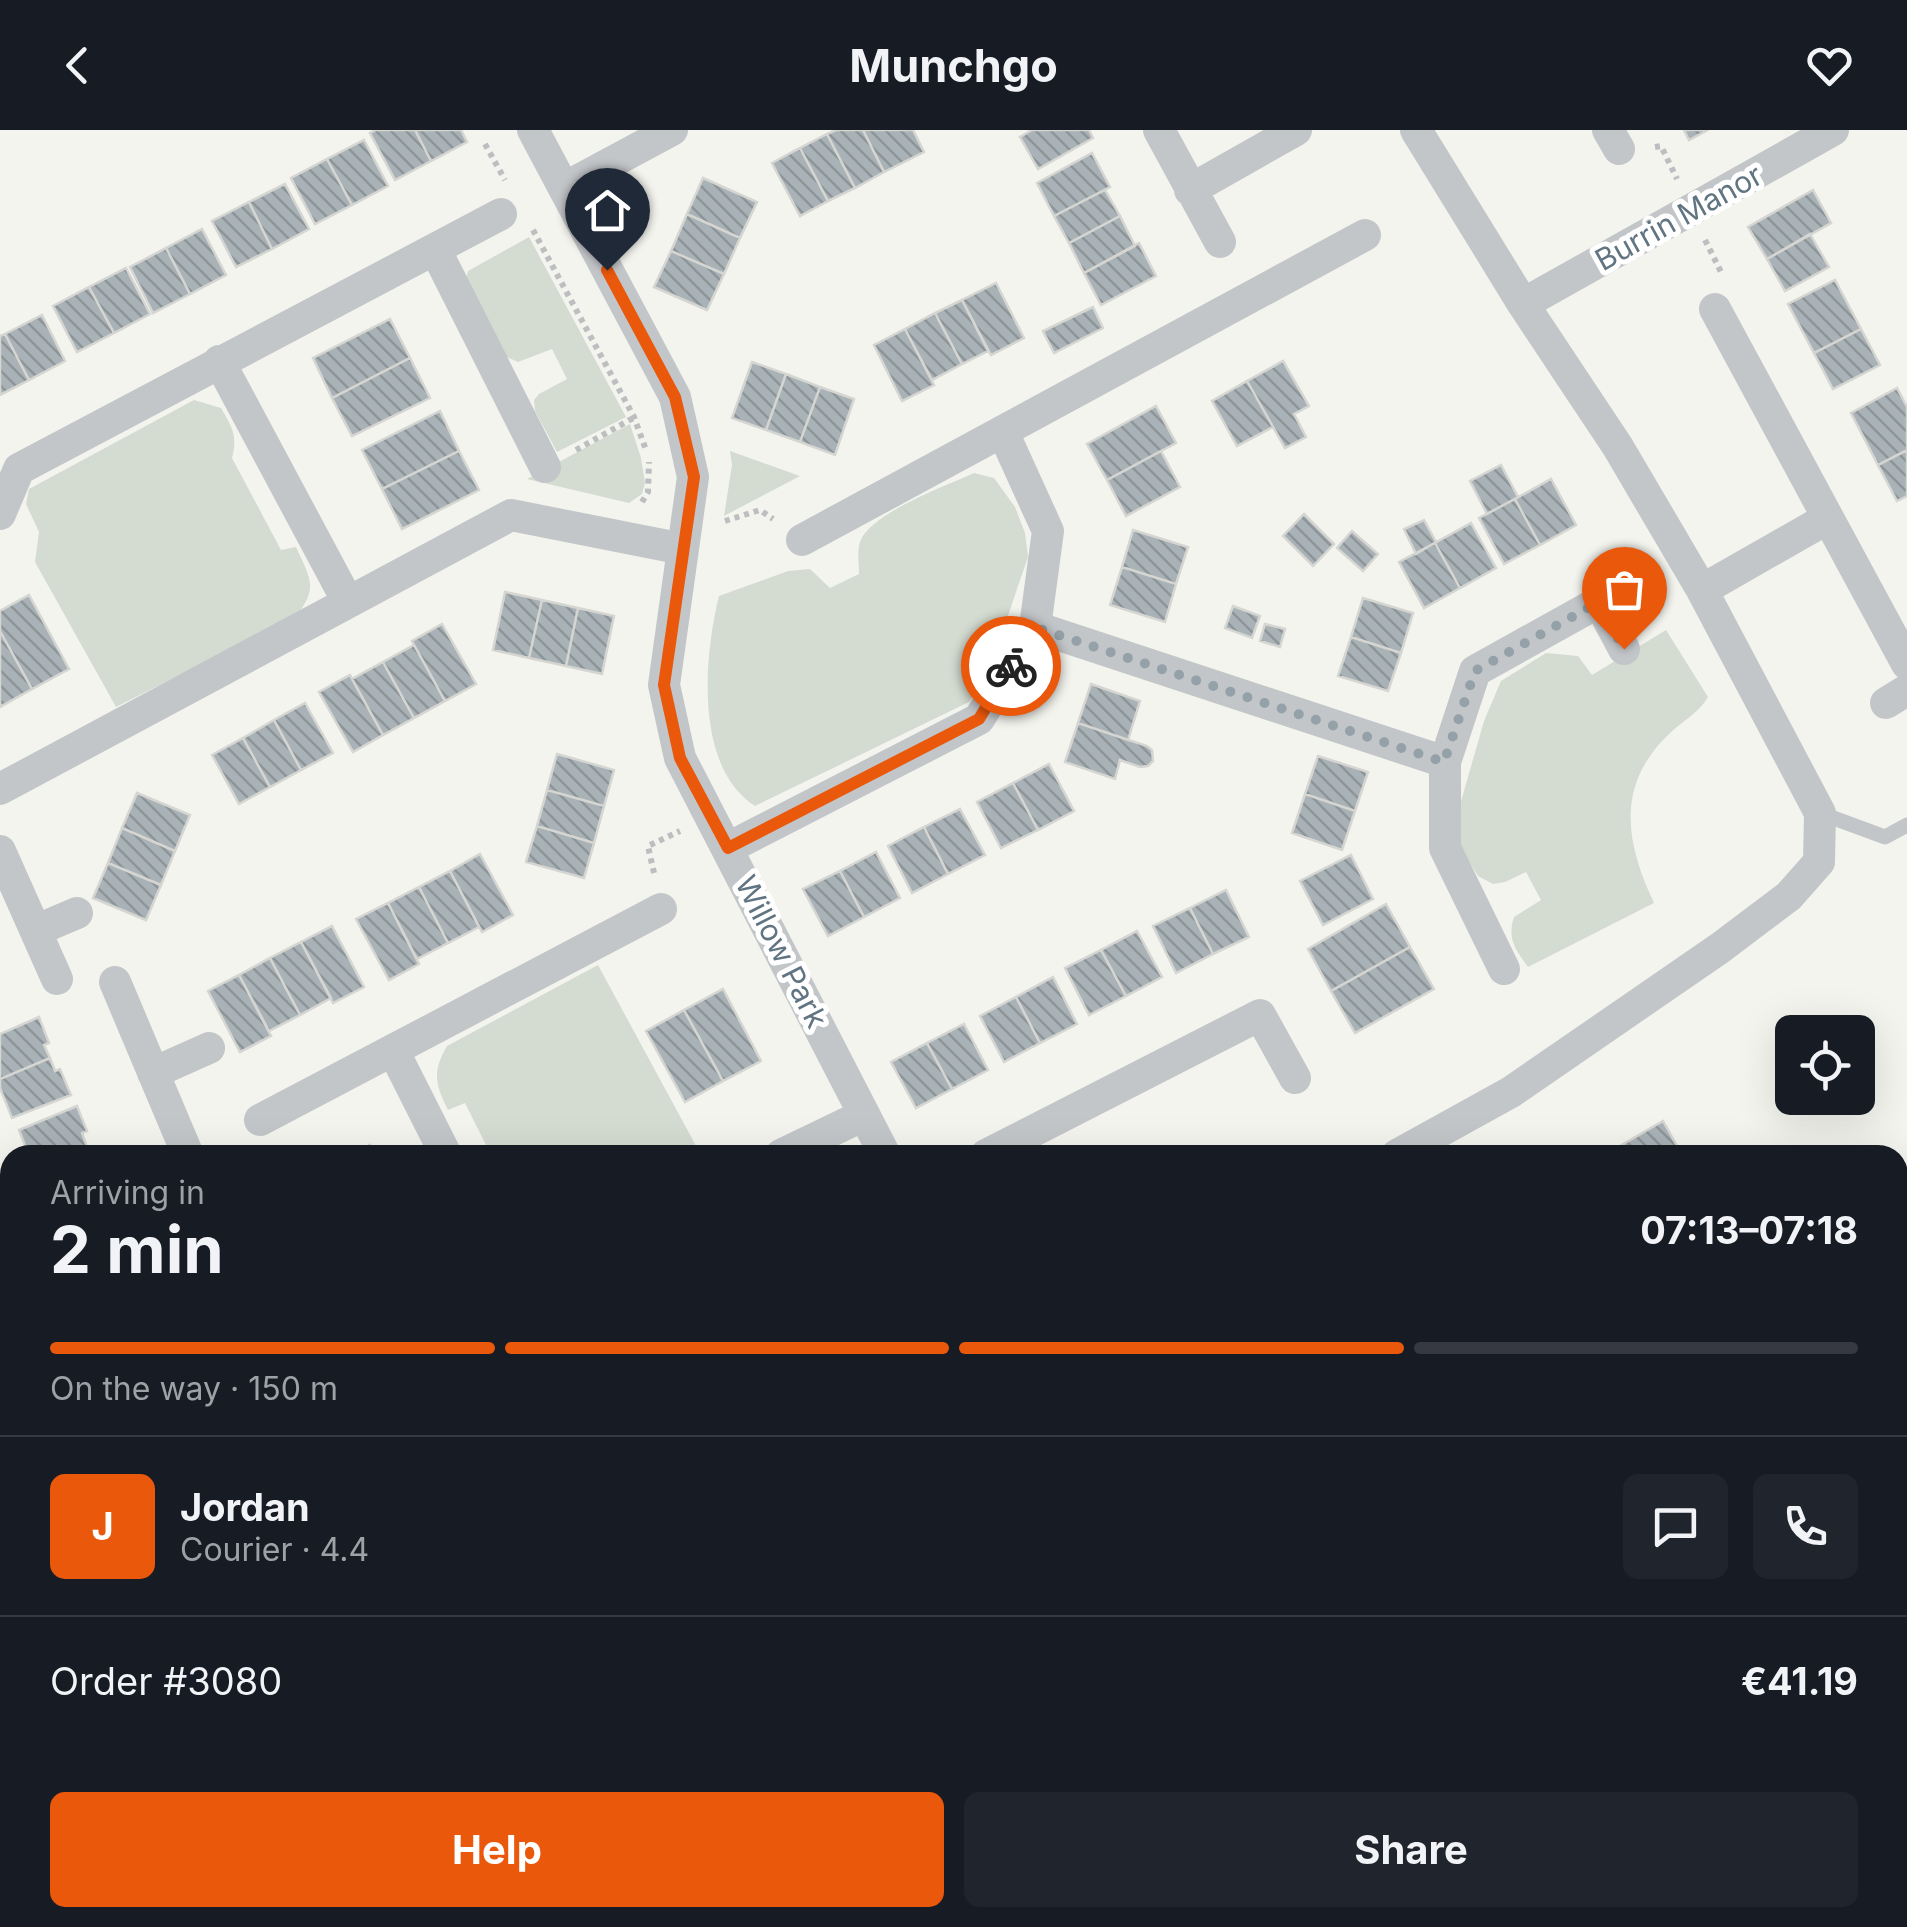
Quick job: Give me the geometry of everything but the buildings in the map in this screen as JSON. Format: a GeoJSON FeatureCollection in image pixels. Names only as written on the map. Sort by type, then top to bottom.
{"type":"FeatureCollection","features":[{"type":"Feature","properties":{"kind":"street","name":"Willow Park"},"geometry":{"type":"LineString","coordinates":[[533,130],[676,402],[694,477],[664,685],[680,758],[880,1145]]}},
{"type":"Feature","properties":{"kind":"street"},"geometry":{"type":"LineString","coordinates":[[564,188],[672,130]]}},
{"type":"Feature","properties":{"kind":"street"},"geometry":{"type":"LineString","coordinates":[[1159,130],[1220,242]]}},
{"type":"Feature","properties":{"kind":"street"},"geometry":{"type":"LineString","coordinates":[[1190,190],[1296,130]]}},
{"type":"Feature","properties":{"kind":"street"},"geometry":{"type":"LineString","coordinates":[[1415,1145],[1511,1092],[1789,896],[1819,862],[1820,813],[1702,590],[1618,446],[1523,304],[1416,130]]}},
{"type":"Feature","properties":{"kind":"street","name":"Burrin Manor"},"geometry":{"type":"LineString","coordinates":[[1523,304],[1833,130]]}},
{"type":"Feature","properties":{"kind":"street"},"geometry":{"type":"LineString","coordinates":[[0,514],[19,469],[435,249],[507,204]]}},
{"type":"Feature","properties":{"kind":"street"},"geometry":{"type":"LineString","coordinates":[[802,540],[1365,235]]}},
{"type":"Feature","properties":{"kind":"street"},"geometry":{"type":"LineString","coordinates":[[435,249],[545,466]]}},
{"type":"Feature","properties":{"kind":"street"},"geometry":{"type":"LineString","coordinates":[[1714,309],[1907,664]]}},
{"type":"Feature","properties":{"kind":"street"},"geometry":{"type":"LineString","coordinates":[[218,361],[348,602]]}},
{"type":"Feature","properties":{"kind":"street"},"geometry":{"type":"LineString","coordinates":[[728,848],[979,719],[1034,627],[1048,531],[1002,432]]}},
{"type":"Feature","properties":{"kind":"street"},"geometry":{"type":"LineString","coordinates":[[0,788],[511,515],[684,543]]}},
{"type":"Feature","properties":{"kind":"street"},"geometry":{"type":"LineString","coordinates":[[1702,590],[1828,518]]}},
{"type":"Feature","properties":{"kind":"street"},"geometry":{"type":"LineString","coordinates":[[1504,969],[1444,848],[1444,762],[1475,671],[1599,602],[1624,649]]}},
{"type":"Feature","properties":{"kind":"street"},"geometry":{"type":"LineString","coordinates":[[1034,627],[1444,762]]}},
{"type":"Feature","properties":{"kind":"street"},"geometry":{"type":"LineString","coordinates":[[0,850],[57,979]]}},
{"type":"Feature","properties":{"kind":"street"},"geometry":{"type":"LineString","coordinates":[[260,1120],[661,909]]}},
{"type":"Feature","properties":{"kind":"street"},"geometry":{"type":"LineString","coordinates":[[37,930],[78,913]]}},
{"type":"Feature","properties":{"kind":"street"},"geometry":{"type":"LineString","coordinates":[[116,982],[184,1145]]}},
{"type":"Feature","properties":{"kind":"street"},"geometry":{"type":"LineString","coordinates":[[1006,1145],[1260,1015],[1295,1078]]}},
{"type":"Feature","properties":{"kind":"street"},"geometry":{"type":"LineString","coordinates":[[153,1073],[210,1048]]}},
{"type":"Feature","properties":{"kind":"street"},"geometry":{"type":"LineString","coordinates":[[393,1050],[441,1145]]}},
{"type":"Feature","properties":{"kind":"street"},"geometry":{"type":"LineString","coordinates":[[801,1145],[864,1114]]}},
{"type":"Feature","properties":{"kind":"lane"},"geometry":{"type":"LineString","coordinates":[[1820,813],[1885,837],[1907,824]]}},
{"type":"Feature","properties":{"kind":"path"},"geometry":{"type":"LineString","coordinates":[[486,144],[507,204]]}},
{"type":"Feature","properties":{"kind":"path"},"geometry":{"type":"LineString","coordinates":[[532,228],[634,417],[649,460],[648,492],[641,504],[631,507]]}},
{"type":"Feature","properties":{"kind":"path"},"geometry":{"type":"LineString","coordinates":[[545,466],[634,417],[676,402]]}},
{"type":"Feature","properties":{"kind":"path"},"geometry":{"type":"LineString","coordinates":[[684,543],[720,538],[722,522],[760,510],[802,540]]}},
{"type":"Feature","properties":{"kind":"path"},"geometry":{"type":"LineString","coordinates":[[661,909],[648,846],[711,816]]}},
{"type":"Feature","properties":{"kind":"shaded area"},"geometry":{"type":"Polygon","coordinates":[[[529,237],[626,417],[557,452],[535,411],[534,400],[567,379],[552,349],[518,362],[507,357],[466,279],[468,271],[529,237]]]}},
{"type":"Feature","properties":{"kind":"shaded area"},"geometry":{"type":"Polygon","coordinates":[[[194,400],[221,408],[233,432],[232,458],[281,550],[296,547],[310,583],[308,598],[296,616],[116,707],[35,562],[39,532],[26,504],[29,489],[194,400]]]}},
{"type":"Feature","properties":{"kind":"shaded area"},"geometry":{"type":"Polygon","coordinates":[[[630,424],[645,483],[642,494],[629,503],[527,479],[630,424]]]}},
{"type":"Feature","properties":{"kind":"shaded area"},"geometry":{"type":"Polygon","coordinates":[[[730,451],[800,476],[724,516],[732,465],[730,451]]]}},
{"type":"Feature","properties":{"kind":"shaded area"},"geometry":{"type":"Polygon","coordinates":[[[974,473],[994,478],[1015,507],[1025,533],[1028,557],[988,674],[969,702],[755,806],[735,788],[713,738],[708,679],[719,596],[788,571],[810,569],[830,588],[859,574],[860,542],[878,521],[974,473]]]}},
{"type":"Feature","properties":{"kind":"shaded area"},"geometry":{"type":"Polygon","coordinates":[[[1666,630],[1708,697],[1651,754],[1633,795],[1632,837],[1654,903],[1528,967],[1511,932],[1514,917],[1541,900],[1526,872],[1493,884],[1478,876],[1458,844],[1456,819],[1484,721],[1501,681],[1546,653],[1578,656],[1592,675],[1666,630]]]}},
{"type":"Feature","properties":{"kind":"shaded area"},"geometry":{"type":"Polygon","coordinates":[[[598,965],[696,1145],[486,1145],[465,1103],[448,1110],[440,1093],[437,1071],[447,1046],[598,965]]]}},
{"type":"Feature","properties":{"kind":"way so far"},"geometry":{"type":"LineString","coordinates":[[1011,666],[1034,627],[1444,762],[1475,671],[1599,602],[1624,649]]}},
{"type":"Feature","properties":{"kind":"route"},"geometry":{"type":"LineString","coordinates":[[607,270],[675,397],[694,477],[664,685],[680,758],[728,848],[979,719],[1011,666]]}}]}
